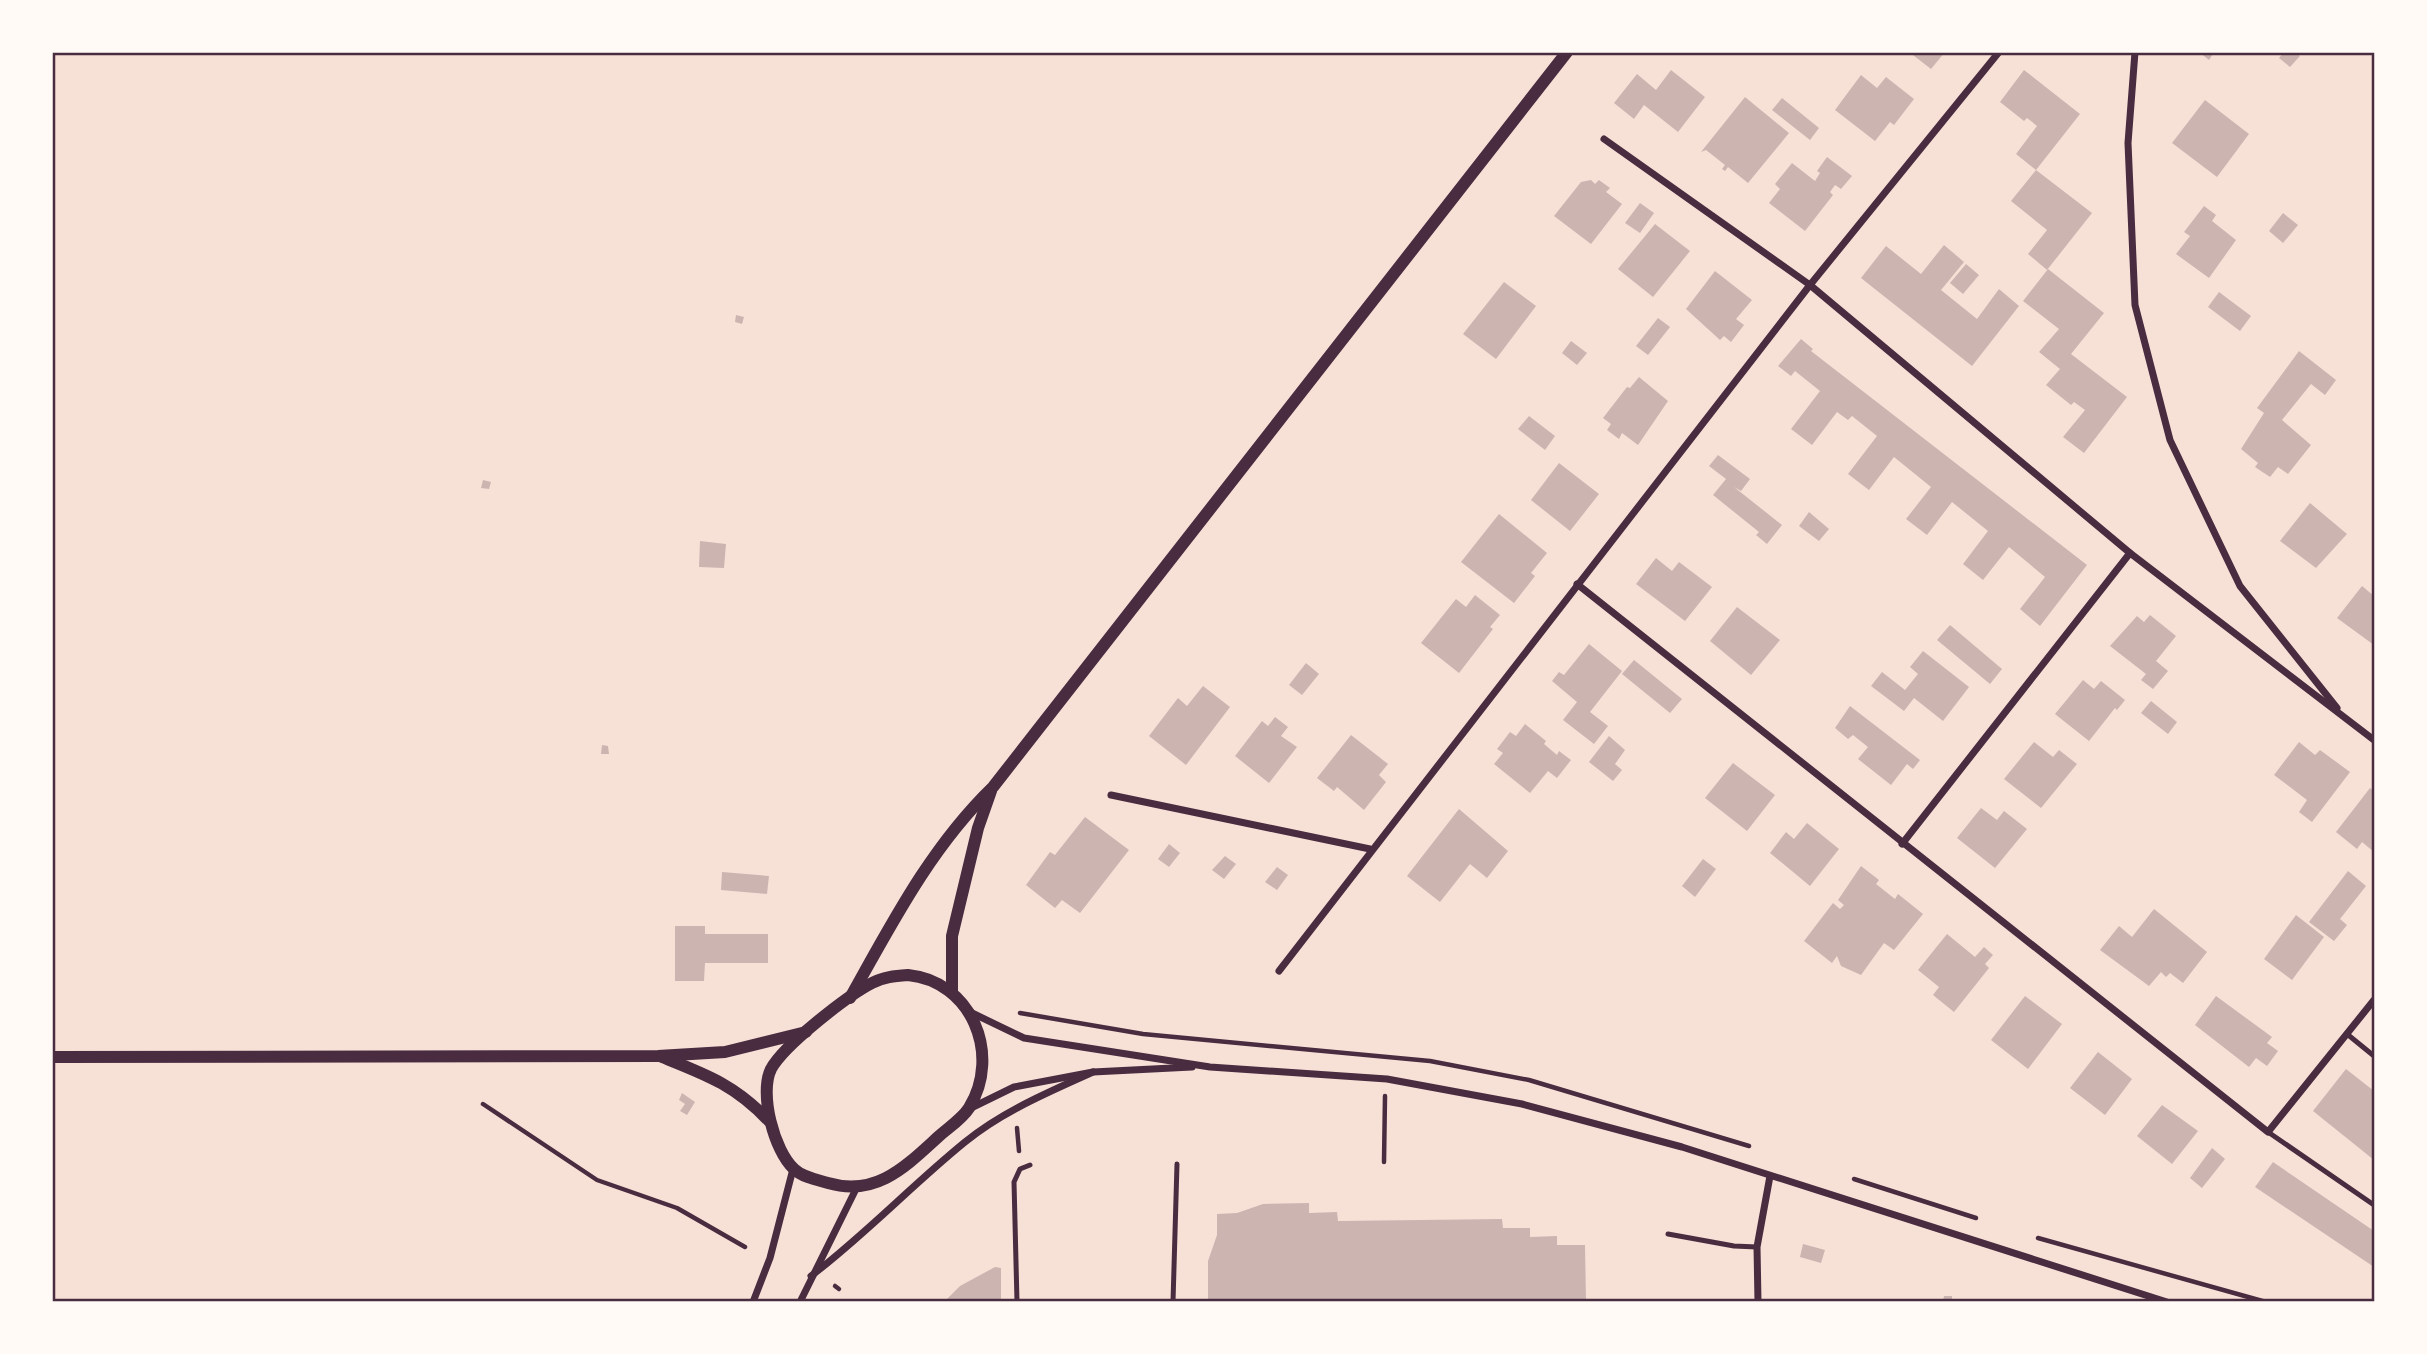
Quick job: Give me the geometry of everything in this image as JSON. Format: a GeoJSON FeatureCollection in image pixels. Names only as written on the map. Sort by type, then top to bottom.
{"type":"FeatureCollection","features":[{"type":"Feature","properties":{"kind":"street"},"geometry":{"type":"LineString","coordinates":[[850,998],[921,873],[968,812],[993,787],[1567,52]]}},
{"type":"Feature","properties":{"kind":"street"},"geometry":{"type":"LineString","coordinates":[[1279,971],[1370,849],[1810,285],[1999,52]]}},
{"type":"Feature","properties":{"kind":"street"},"geometry":{"type":"LineString","coordinates":[[2135,52],[2128,143],[2135,305],[2169,440],[2240,586],[2343,716]]}},
{"type":"Feature","properties":{"kind":"street"},"geometry":{"type":"LineString","coordinates":[[1604,139],[1810,285],[2130,553],[2375,740]]}},
{"type":"Feature","properties":{"kind":"street"},"geometry":{"type":"LineString","coordinates":[[1902,844],[2130,553]]}},
{"type":"Feature","properties":{"kind":"street"},"geometry":{"type":"LineString","coordinates":[[1577,584],[2268,1132],[2375,1000]]}},
{"type":"Feature","properties":{"kind":"street"},"geometry":{"type":"LineString","coordinates":[[951,992],[952,936],[978,828],[993,787]]}},
{"type":"Feature","properties":{"kind":"street"},"geometry":{"type":"LineString","coordinates":[[1111,794],[1370,849]]}},
{"type":"Feature","properties":{"kind":"street"},"geometry":{"type":"LineString","coordinates":[[769,1121],[770,1072],[778,1059],[806,1032],[872,982],[908,975],[932,980],[951,992],[970,1012],[977,1027],[983,1057],[979,1084],[968,1110]]}},
{"type":"Feature","properties":{"kind":"street"},"geometry":{"type":"LineString","coordinates":[[970,1012],[1024,1038],[1210,1067],[1387,1079],[1509,1102],[1682,1147],[2167,1301]]}},
{"type":"Feature","properties":{"kind":"street"},"geometry":{"type":"LineString","coordinates":[[52,1057],[658,1056],[725,1052],[806,1032]]}},
{"type":"Feature","properties":{"kind":"street"},"geometry":{"type":"LineString","coordinates":[[658,1056],[702,1073],[746,1096],[769,1121],[793,1169],[810,1178],[856,1189],[906,1167],[968,1110],[1014,1087],[1093,1072],[1210,1067]]}},
{"type":"Feature","properties":{"kind":"street"},"geometry":{"type":"LineString","coordinates":[[811,1276],[860,1239],[966,1141],[1032,1099],[1093,1072]]}},
{"type":"Feature","properties":{"kind":"street"},"geometry":{"type":"LineString","coordinates":[[753,1301],[769,1258],[793,1169]]}},
{"type":"Feature","properties":{"kind":"street"},"geometry":{"type":"LineString","coordinates":[[1758,1301],[1757,1247],[1770,1176]]}},
{"type":"Feature","properties":{"kind":"street"},"geometry":{"type":"LineString","coordinates":[[800,1301],[856,1189]]}},
{"type":"Feature","properties":{"kind":"lane"},"geometry":{"type":"LineString","coordinates":[[2347,1034],[2375,1056]]}},
{"type":"Feature","properties":{"kind":"lane"},"geometry":{"type":"LineString","coordinates":[[2268,1132],[2375,1205]]}},
{"type":"Feature","properties":{"kind":"lane"},"geometry":{"type":"LineString","coordinates":[[1173,1301],[1177,1164]]}},
{"type":"Feature","properties":{"kind":"lane"},"geometry":{"type":"LineString","coordinates":[[1017,1301],[1014,1182],[1020,1169],[1030,1165]]}},
{"type":"Feature","properties":{"kind":"lane"},"geometry":{"type":"LineString","coordinates":[[1668,1234],[1734,1246],[1757,1247]]}},
{"type":"Feature","properties":{"kind":"path"},"geometry":{"type":"LineString","coordinates":[[483,1104],[597,1180],[677,1208],[745,1247]]}},
{"type":"Feature","properties":{"kind":"path"},"geometry":{"type":"LineString","coordinates":[[1384,1116],[1384,1162]]}},
{"type":"Feature","properties":{"kind":"path"},"geometry":{"type":"LineString","coordinates":[[1017,1124],[1020,1169]]}},
{"type":"Feature","properties":{"kind":"building"},"geometry":{"type":"Polygon","coordinates":[[[1909,52],[1945,52],[1931,69],[1909,52]]]}},
{"type":"Feature","properties":{"kind":"building"},"geometry":{"type":"Polygon","coordinates":[[[2199,52],[2214,52],[2209,60],[2199,52]]]}},
{"type":"Feature","properties":{"kind":"building"},"geometry":{"type":"Polygon","coordinates":[[[2284,52],[2295,52],[2300,56],[2290,67],[2279,58],[2284,52]]]}},
{"type":"Feature","properties":{"kind":"building"},"geometry":{"type":"Polygon","coordinates":[[[1671,70],[1705,97],[1678,132],[1644,105],[1634,119],[1614,103],[1637,74],[1656,90],[1671,70]]]}},
{"type":"Feature","properties":{"kind":"building"},"geometry":{"type":"Polygon","coordinates":[[[2024,70],[2080,114],[2036,170],[2016,154],[2037,126],[2027,118],[2024,121],[2000,102],[2024,70]]]}},
{"type":"Feature","properties":{"kind":"building"},"geometry":{"type":"Polygon","coordinates":[[[1861,75],[1877,88],[1886,77],[1914,99],[1894,125],[1890,122],[1875,141],[1835,110],[1861,75]]]}},
{"type":"Feature","properties":{"kind":"building"},"geometry":{"type":"Polygon","coordinates":[[[1745,97],[1789,133],[1748,183],[1728,167],[1725,171],[1722,169],[1725,165],[1706,150],[1701,152],[1745,97]]]}},
{"type":"Feature","properties":{"kind":"building"},"geometry":{"type":"Polygon","coordinates":[[[1782,98],[1819,128],[1810,140],[1772,110],[1782,98]]]}},
{"type":"Feature","properties":{"kind":"building"},"geometry":{"type":"Polygon","coordinates":[[[2205,100],[2249,134],[2217,177],[2172,143],[2205,100]]]}},
{"type":"Feature","properties":{"kind":"building"},"geometry":{"type":"Polygon","coordinates":[[[1827,157],[1852,176],[1841,189],[1835,185],[1830,192],[1833,195],[1805,231],[1769,203],[1780,189],[1775,184],[1792,163],[1815,181],[1820,173],[1817,171],[1827,157]]]}},
{"type":"Feature","properties":{"kind":"building"},"geometry":{"type":"Polygon","coordinates":[[[2036,170],[2092,213],[2047,270],[2028,254],[2047,230],[2011,201],[2036,170]]]}},
{"type":"Feature","properties":{"kind":"building"},"geometry":{"type":"Polygon","coordinates":[[[1591,180],[1595,184],[1599,180],[1610,188],[1606,192],[1622,204],[1591,244],[1554,216],[1581,182],[1591,180]]]}},
{"type":"Feature","properties":{"kind":"building"},"geometry":{"type":"Polygon","coordinates":[[[1640,203],[1654,213],[1640,233],[1625,223],[1640,203]]]}},
{"type":"Feature","properties":{"kind":"building"},"geometry":{"type":"Polygon","coordinates":[[[2204,206],[2216,215],[2212,221],[2236,240],[2209,278],[2176,254],[2190,236],[2184,232],[2204,206]]]}},
{"type":"Feature","properties":{"kind":"building"},"geometry":{"type":"Polygon","coordinates":[[[2283,213],[2298,225],[2283,243],[2269,231],[2283,213]]]}},
{"type":"Feature","properties":{"kind":"building"},"geometry":{"type":"Polygon","coordinates":[[[1655,224],[1690,251],[1653,297],[1618,269],[1655,224]]]}},
{"type":"Feature","properties":{"kind":"building"},"geometry":{"type":"Polygon","coordinates":[[[1944,245],[1964,262],[1941,290],[1977,319],[1999,289],[2019,306],[1972,366],[1861,278],[1886,246],[1921,274],[1944,245]]]}},
{"type":"Feature","properties":{"kind":"building"},"geometry":{"type":"Polygon","coordinates":[[[1966,264],[1979,275],[1963,294],[1950,283],[1966,264]]]}},
{"type":"Feature","properties":{"kind":"building"},"geometry":{"type":"Polygon","coordinates":[[[2048,269],[2104,313],[2071,354],[2127,397],[2084,453],[2063,437],[2085,410],[2074,402],[2071,405],[2046,385],[2060,369],[2039,352],[2059,329],[2023,301],[2048,269]]]}},
{"type":"Feature","properties":{"kind":"building"},"geometry":{"type":"Polygon","coordinates":[[[1715,271],[1752,300],[1736,319],[1744,325],[1731,342],[1724,336],[1720,340],[1686,309],[1715,271]]]}},
{"type":"Feature","properties":{"kind":"building"},"geometry":{"type":"Polygon","coordinates":[[[1504,282],[1536,306],[1496,359],[1463,334],[1504,282]]]}},
{"type":"Feature","properties":{"kind":"building"},"geometry":{"type":"Polygon","coordinates":[[[2219,292],[2251,316],[2240,331],[2208,307],[2219,292]]]}},
{"type":"Feature","properties":{"kind":"building"},"geometry":{"type":"Polygon","coordinates":[[[736,315],[744,317],[742,324],[735,322],[736,315]]]}},
{"type":"Feature","properties":{"kind":"building"},"geometry":{"type":"Polygon","coordinates":[[[1658,318],[1670,327],[1648,355],[1636,346],[1658,318]]]}},
{"type":"Feature","properties":{"kind":"building"},"geometry":{"type":"Polygon","coordinates":[[[1801,339],[1813,349],[1811,351],[2087,565],[2040,626],[2020,609],[2045,577],[2009,547],[1983,580],[1963,564],[1988,531],[1952,502],[1927,535],[1906,519],[1931,487],[1894,457],[1869,490],[1848,474],[1877,436],[1852,416],[1848,420],[1837,412],[1812,445],[1791,429],[1820,391],[1795,371],[1791,376],[1778,366],[1801,339]]]}},
{"type":"Feature","properties":{"kind":"building"},"geometry":{"type":"Polygon","coordinates":[[[1571,341],[1587,353],[1577,365],[1562,353],[1571,341]]]}},
{"type":"Feature","properties":{"kind":"building"},"geometry":{"type":"Polygon","coordinates":[[[2299,351],[2336,380],[2325,395],[2311,384],[2282,420],[2311,445],[2288,474],[2278,467],[2270,477],[2255,467],[2258,463],[2241,449],[2264,413],[2257,408],[2299,351]]]}},
{"type":"Feature","properties":{"kind":"building"},"geometry":{"type":"Polygon","coordinates":[[[1639,377],[1668,401],[1638,445],[1622,433],[1619,439],[1607,430],[1611,424],[1603,418],[1627,387],[1630,388],[1639,377]]]}},
{"type":"Feature","properties":{"kind":"building"},"geometry":{"type":"Polygon","coordinates":[[[1529,416],[1555,436],[1545,450],[1518,429],[1529,416]]]}},
{"type":"Feature","properties":{"kind":"building"},"geometry":{"type":"Polygon","coordinates":[[[1718,455],[1750,479],[1741,491],[1734,487],[1782,525],[1767,544],[1756,535],[1759,532],[1713,495],[1726,479],[1709,466],[1718,455]]]}},
{"type":"Feature","properties":{"kind":"building"},"geometry":{"type":"Polygon","coordinates":[[[1559,463],[1599,494],[1570,531],[1531,500],[1559,463]]]}},
{"type":"Feature","properties":{"kind":"building"},"geometry":{"type":"Polygon","coordinates":[[[483,480],[491,482],[489,489],[481,488],[483,480]]]}},
{"type":"Feature","properties":{"kind":"building"},"geometry":{"type":"Polygon","coordinates":[[[2310,503],[2347,534],[2316,568],[2280,541],[2310,503]]]}},
{"type":"Feature","properties":{"kind":"building"},"geometry":{"type":"Polygon","coordinates":[[[1809,512],[1829,529],[1819,541],[1799,526],[1809,512]]]}},
{"type":"Feature","properties":{"kind":"building"},"geometry":{"type":"Polygon","coordinates":[[[1499,514],[1547,553],[1531,573],[1535,576],[1514,603],[1461,562],[1499,514]]]}},
{"type":"Feature","properties":{"kind":"building"},"geometry":{"type":"Polygon","coordinates":[[[700,541],[726,544],[724,568],[699,567],[700,541]]]}},
{"type":"Feature","properties":{"kind":"building"},"geometry":{"type":"Polygon","coordinates":[[[1656,558],[1672,571],[1679,562],[1712,587],[1685,621],[1636,584],[1656,558]]]}},
{"type":"Feature","properties":{"kind":"building"},"geometry":{"type":"Polygon","coordinates":[[[2362,586],[2374,596],[2374,645],[2337,618],[2362,586]]]}},
{"type":"Feature","properties":{"kind":"building"},"geometry":{"type":"Polygon","coordinates":[[[1475,595],[1500,615],[1490,627],[1493,629],[1459,673],[1421,643],[1456,599],[1466,607],[1475,595]]]}},
{"type":"Feature","properties":{"kind":"building"},"geometry":{"type":"Polygon","coordinates":[[[1737,607],[1780,640],[1751,675],[1710,641],[1737,607]]]}},
{"type":"Feature","properties":{"kind":"building"},"geometry":{"type":"Polygon","coordinates":[[[2150,615],[2176,636],[2156,661],[2168,671],[2153,689],[2141,680],[2146,674],[2110,646],[2137,616],[2144,622],[2150,615]]]}},
{"type":"Feature","properties":{"kind":"building"},"geometry":{"type":"Polygon","coordinates":[[[1950,625],[2002,669],[1990,684],[1937,640],[1950,625]]]}},
{"type":"Feature","properties":{"kind":"building"},"geometry":{"type":"Polygon","coordinates":[[[1589,644],[1622,671],[1590,712],[1608,726],[1594,744],[1563,720],[1577,702],[1552,681],[1559,672],[1564,675],[1589,644]]]}},
{"type":"Feature","properties":{"kind":"building"},"geometry":{"type":"Polygon","coordinates":[[[1923,651],[1969,687],[1943,721],[1914,698],[1904,711],[1871,686],[1882,672],[1905,690],[1918,674],[1910,667],[1923,651]]]}},
{"type":"Feature","properties":{"kind":"building"},"geometry":{"type":"Polygon","coordinates":[[[1634,660],[1682,699],[1670,713],[1622,674],[1634,660]]]}},
{"type":"Feature","properties":{"kind":"building"},"geometry":{"type":"Polygon","coordinates":[[[1306,663],[1319,674],[1302,695],[1289,685],[1306,663]]]}},
{"type":"Feature","properties":{"kind":"building"},"geometry":{"type":"Polygon","coordinates":[[[2083,680],[2094,689],[2101,681],[2125,700],[2117,710],[2115,708],[2089,741],[2055,714],[2083,680]]]}},
{"type":"Feature","properties":{"kind":"building"},"geometry":{"type":"Polygon","coordinates":[[[1203,686],[1230,707],[1186,765],[1149,736],[1178,698],[1187,706],[1203,686]]]}},
{"type":"Feature","properties":{"kind":"building"},"geometry":{"type":"Polygon","coordinates":[[[2151,701],[2177,722],[2168,734],[2141,713],[2151,701]]]}},
{"type":"Feature","properties":{"kind":"building"},"geometry":{"type":"Polygon","coordinates":[[[1850,706],[1920,760],[1913,769],[1907,764],[1891,785],[1858,759],[1868,747],[1853,735],[1848,739],[1835,728],[1850,706]]]}},
{"type":"Feature","properties":{"kind":"building"},"geometry":{"type":"Polygon","coordinates":[[[1275,717],[1288,727],[1281,736],[1297,747],[1269,783],[1235,756],[1262,721],[1268,726],[1275,717]]]}},
{"type":"Feature","properties":{"kind":"building"},"geometry":{"type":"Polygon","coordinates":[[[1525,724],[1546,741],[1544,744],[1557,755],[1559,751],[1571,760],[1557,778],[1548,771],[1530,793],[1494,764],[1503,753],[1497,749],[1510,732],[1516,736],[1525,724]]]}},
{"type":"Feature","properties":{"kind":"building"},"geometry":{"type":"Polygon","coordinates":[[[1351,735],[1388,764],[1379,775],[1386,782],[1364,810],[1337,787],[1334,791],[1317,778],[1351,735]]]}},
{"type":"Feature","properties":{"kind":"building"},"geometry":{"type":"Polygon","coordinates":[[[1609,736],[1625,750],[1615,764],[1622,770],[1613,781],[1589,762],[1609,736]]]}},
{"type":"Feature","properties":{"kind":"building"},"geometry":{"type":"Polygon","coordinates":[[[2034,742],[2053,757],[2059,750],[2077,764],[2041,808],[2004,779],[2034,742]]]}},
{"type":"Feature","properties":{"kind":"building"},"geometry":{"type":"Polygon","coordinates":[[[2299,742],[2315,755],[2320,750],[2350,772],[2312,822],[2299,812],[2307,800],[2274,775],[2299,742]]]}},
{"type":"Feature","properties":{"kind":"building"},"geometry":{"type":"Polygon","coordinates":[[[602,745],[608,746],[609,754],[601,754],[602,745]]]}},
{"type":"Feature","properties":{"kind":"building"},"geometry":{"type":"Polygon","coordinates":[[[1733,763],[1775,795],[1747,831],[1705,798],[1733,763]]]}},
{"type":"Feature","properties":{"kind":"building"},"geometry":{"type":"Polygon","coordinates":[[[2370,788],[2374,791],[2374,852],[2362,842],[2357,849],[2336,832],[2370,788]]]}},
{"type":"Feature","properties":{"kind":"building"},"geometry":{"type":"Polygon","coordinates":[[[1981,808],[1997,820],[2004,811],[2027,829],[1995,868],[1957,838],[1981,808]]]}},
{"type":"Feature","properties":{"kind":"building"},"geometry":{"type":"Polygon","coordinates":[[[1459,809],[1508,851],[1487,878],[1470,864],[1440,902],[1407,876],[1459,809]]]}},
{"type":"Feature","properties":{"kind":"building"},"geometry":{"type":"Polygon","coordinates":[[[1085,817],[1129,850],[1080,913],[1062,900],[1055,908],[1026,885],[1050,852],[1055,855],[1085,817]]]}},
{"type":"Feature","properties":{"kind":"building"},"geometry":{"type":"Polygon","coordinates":[[[1807,823],[1839,849],[1810,886],[1770,853],[1786,832],[1794,839],[1807,823]]]}},
{"type":"Feature","properties":{"kind":"building"},"geometry":{"type":"Polygon","coordinates":[[[1169,844],[1180,853],[1169,867],[1158,859],[1169,844]]]}},
{"type":"Feature","properties":{"kind":"building"},"geometry":{"type":"Polygon","coordinates":[[[1225,856],[1236,864],[1224,879],[1212,870],[1225,856]]]}},
{"type":"Feature","properties":{"kind":"building"},"geometry":{"type":"Polygon","coordinates":[[[1703,859],[1716,869],[1695,897],[1682,886],[1703,859]]]}},
{"type":"Feature","properties":{"kind":"building"},"geometry":{"type":"Polygon","coordinates":[[[1861,866],[1879,880],[1876,884],[1895,899],[1898,894],[1923,914],[1894,950],[1884,943],[1861,975],[1841,966],[1837,956],[1832,963],[1804,941],[1833,903],[1840,909],[1844,905],[1838,900],[1861,866]]]}},
{"type":"Feature","properties":{"kind":"building"},"geometry":{"type":"Polygon","coordinates":[[[1277,867],[1288,875],[1277,890],[1265,882],[1277,867]]]}},
{"type":"Feature","properties":{"kind":"building"},"geometry":{"type":"Polygon","coordinates":[[[2348,871],[2366,886],[2340,919],[2347,925],[2334,941],[2309,922],[2348,871]]]}},
{"type":"Feature","properties":{"kind":"building"},"geometry":{"type":"Polygon","coordinates":[[[722,872],[769,876],[767,894],[721,890],[722,872]]]}},
{"type":"Feature","properties":{"kind":"building"},"geometry":{"type":"Polygon","coordinates":[[[2154,909],[2207,952],[2183,983],[2170,973],[2166,977],[2161,972],[2149,986],[2100,950],[2119,926],[2132,937],[2154,909]]]}},
{"type":"Feature","properties":{"kind":"building"},"geometry":{"type":"Polygon","coordinates":[[[2296,915],[2324,937],[2292,980],[2264,959],[2296,915]]]}},
{"type":"Feature","properties":{"kind":"building"},"geometry":{"type":"Polygon","coordinates":[[[675,926],[705,926],[705,934],[768,934],[768,963],[705,963],[704,981],[675,981],[675,926]]]}},
{"type":"Feature","properties":{"kind":"building"},"geometry":{"type":"Polygon","coordinates":[[[1947,934],[1975,957],[1984,947],[1993,955],[1985,964],[1989,968],[1954,1012],[1933,995],[1939,987],[1918,970],[1947,934]]]}},
{"type":"Feature","properties":{"kind":"building"},"geometry":{"type":"Polygon","coordinates":[[[2025,996],[2062,1024],[2028,1069],[1991,1040],[2025,996]]]}},
{"type":"Feature","properties":{"kind":"building"},"geometry":{"type":"Polygon","coordinates":[[[2216,996],[2272,1037],[2267,1043],[2278,1051],[2267,1066],[2256,1058],[2249,1067],[2195,1025],[2216,996]]]}},
{"type":"Feature","properties":{"kind":"building"},"geometry":{"type":"Polygon","coordinates":[[[2098,1052],[2132,1079],[2105,1115],[2070,1088],[2098,1052]]]}},
{"type":"Feature","properties":{"kind":"building"},"geometry":{"type":"Polygon","coordinates":[[[2346,1069],[2374,1091],[2374,1160],[2313,1111],[2346,1069]]]}},
{"type":"Feature","properties":{"kind":"building"},"geometry":{"type":"Polygon","coordinates":[[[682,1093],[695,1102],[687,1115],[680,1111],[685,1104],[679,1100],[682,1093]]]}},
{"type":"Feature","properties":{"kind":"building"},"geometry":{"type":"Polygon","coordinates":[[[2162,1105],[2198,1131],[2172,1164],[2137,1136],[2162,1105]]]}},
{"type":"Feature","properties":{"kind":"building"},"geometry":{"type":"Polygon","coordinates":[[[2212,1148],[2225,1159],[2202,1188],[2190,1178],[2212,1148]]]}},
{"type":"Feature","properties":{"kind":"building"},"geometry":{"type":"Polygon","coordinates":[[[2273,1162],[2374,1231],[2374,1267],[2255,1187],[2273,1162]]]}},
{"type":"Feature","properties":{"kind":"building"},"geometry":{"type":"Polygon","coordinates":[[[1309,1203],[1309,1213],[1337,1212],[1338,1221],[1502,1219],[1503,1228],[1530,1228],[1530,1237],[1557,1236],[1557,1245],[1585,1245],[1586,1301],[1208,1301],[1208,1261],[1217,1235],[1217,1214],[1237,1213],[1263,1204],[1309,1203]]]}},
{"type":"Feature","properties":{"kind":"building"},"geometry":{"type":"Polygon","coordinates":[[[1803,1244],[1825,1250],[1821,1263],[1800,1257],[1803,1244]]]}},
{"type":"Feature","properties":{"kind":"building"},"geometry":{"type":"Polygon","coordinates":[[[995,1267],[1001,1268],[1001,1301],[945,1301],[960,1286],[995,1267]]]}},
{"type":"Feature","properties":{"kind":"building"},"geometry":{"type":"Polygon","coordinates":[[[1944,1296],[1952,1296],[1952,1301],[1943,1301],[1944,1296]]]}}]}
